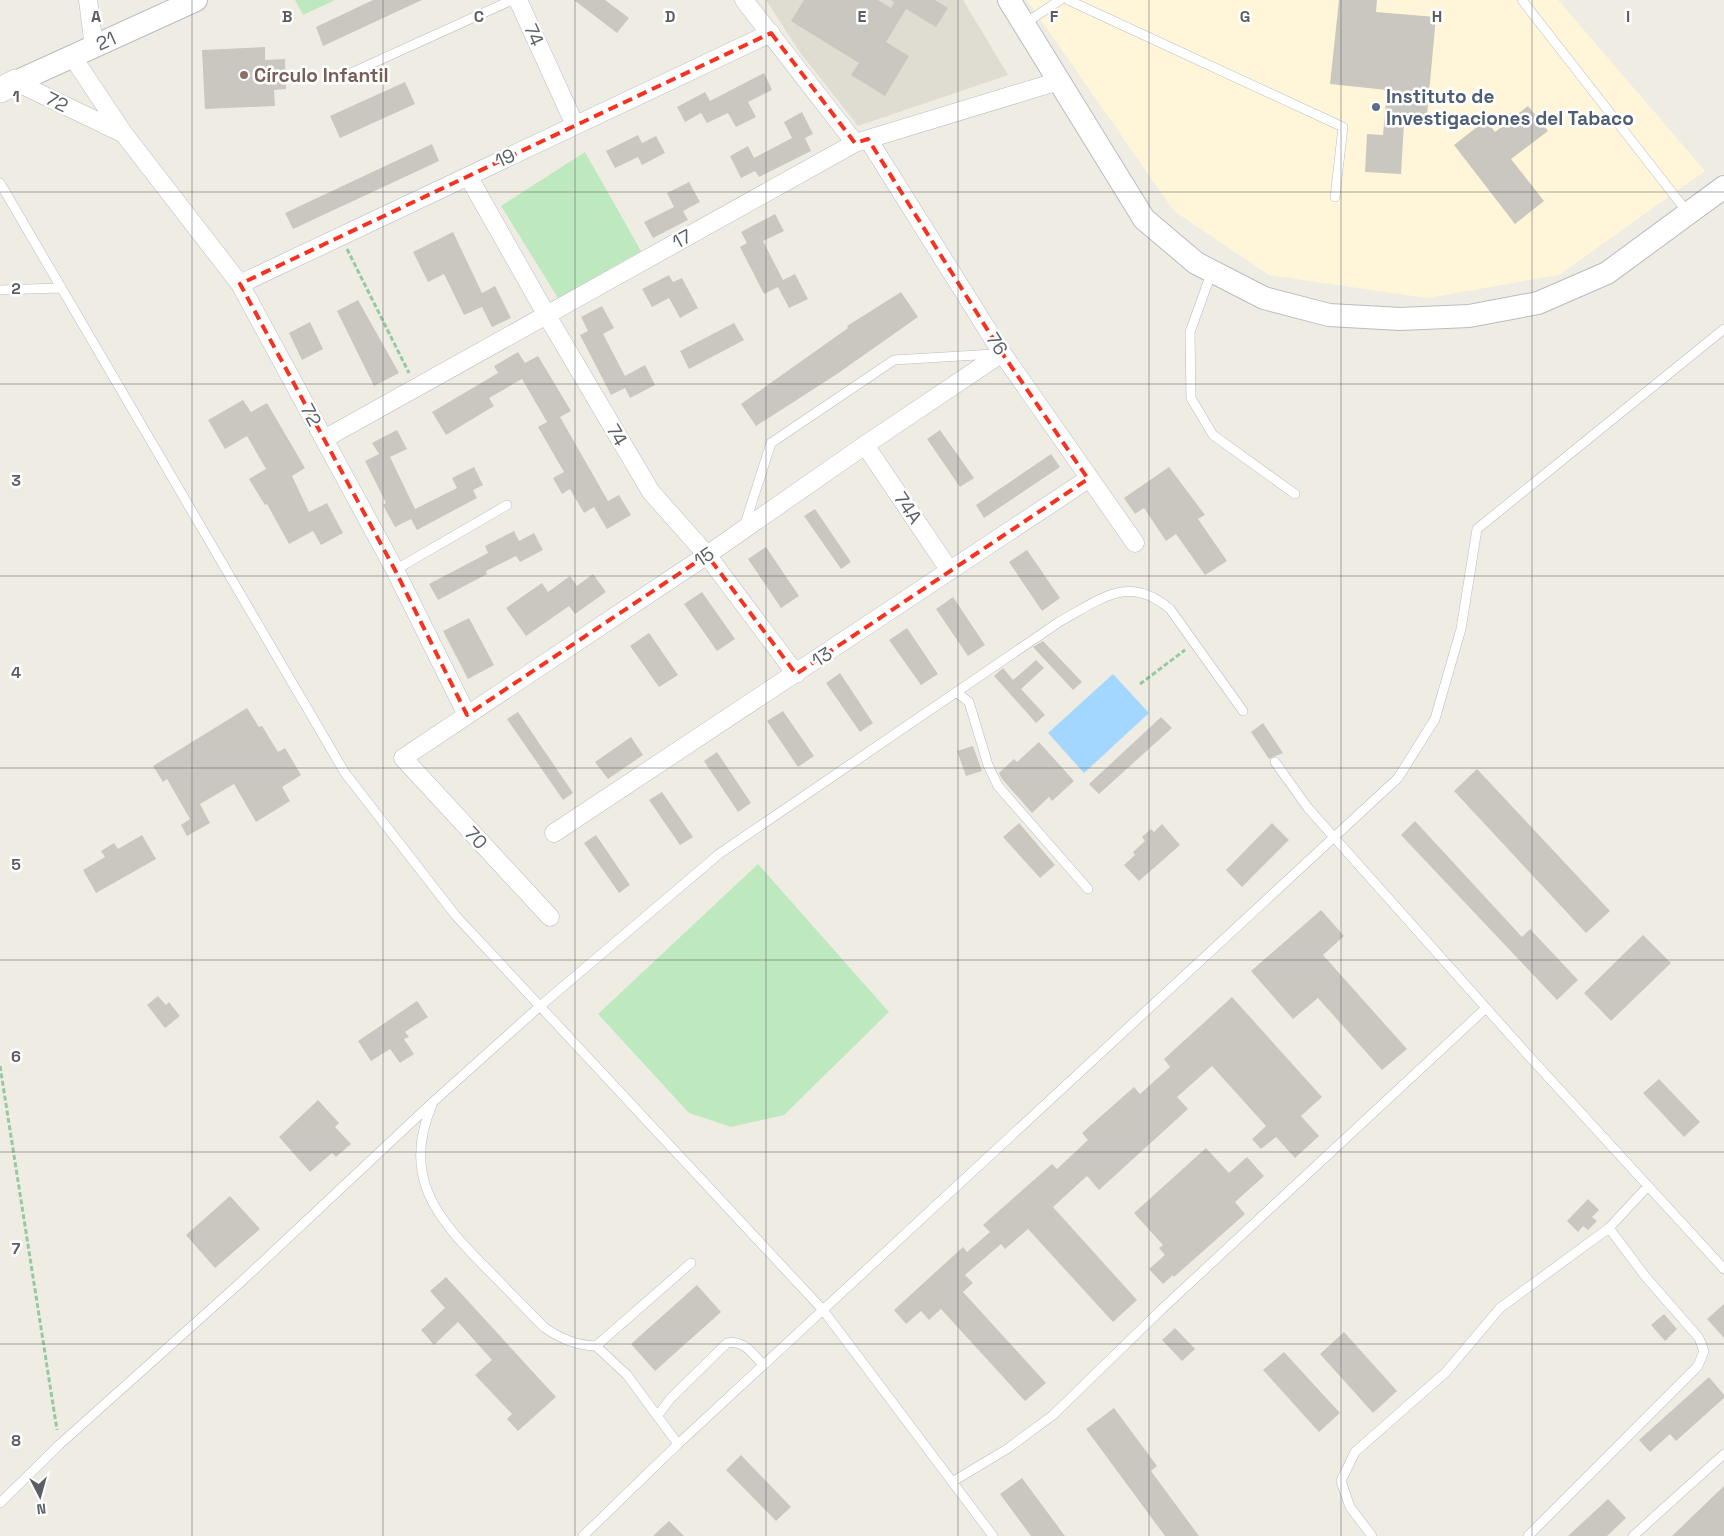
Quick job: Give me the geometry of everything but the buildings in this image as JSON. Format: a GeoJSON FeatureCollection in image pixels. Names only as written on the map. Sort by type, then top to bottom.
{"type":"FeatureCollection","features":[{"type":"Feature","properties":{"kind":"street"},"geometry":{"type":"LineString","coordinates":[[88,0],[94,46]]}},
{"type":"Feature","properties":{"kind":"street","name":"21"},"geometry":{"type":"LineString","coordinates":[[8,86],[196,0]]}},
{"type":"Feature","properties":{"kind":"street","name":"74"},"geometry":{"type":"LineString","coordinates":[[518,0],[575,125]]}},
{"type":"Feature","properties":{"kind":"street","name":"76"},"geometry":{"type":"LineString","coordinates":[[744,0],[862,141],[1002,353],[1088,479],[1135,543]]}},
{"type":"Feature","properties":{"kind":"street"},"geometry":{"type":"LineString","coordinates":[[1010,0],[1144,219],[1196,263],[1264,298],[1329,315],[1400,319],[1469,316],[1538,303],[1607,273],[1724,187]]}},
{"type":"Feature","properties":{"kind":"street","name":"19"},"geometry":{"type":"LineString","coordinates":[[240,284],[771,32]]}},
{"type":"Feature","properties":{"kind":"street","name":"72"},"geometry":{"type":"LineString","coordinates":[[72,56],[124,134],[240,284],[395,570],[468,715]]}},
{"type":"Feature","properties":{"kind":"street","name":"17"},"geometry":{"type":"LineString","coordinates":[[324,439],[546,314],[862,141],[1059,81]]}},
{"type":"Feature","properties":{"kind":"street","name":"72"},"geometry":{"type":"LineString","coordinates":[[8,86],[124,134]]}},
{"type":"Feature","properties":{"kind":"street","name":"74"},"geometry":{"type":"LineString","coordinates":[[468,176],[546,314],[651,492],[707,555],[796,674]]}},
{"type":"Feature","properties":{"kind":"street","name":"15"},"geometry":{"type":"LineString","coordinates":[[403,758],[707,555],[1002,353]]}},
{"type":"Feature","properties":{"kind":"street","name":"74A"},"geometry":{"type":"LineString","coordinates":[[865,445],[950,571]]}},
{"type":"Feature","properties":{"kind":"street","name":"13"},"geometry":{"type":"LineString","coordinates":[[554,833],[1088,479]]}},
{"type":"Feature","properties":{"kind":"street","name":"70"},"geometry":{"type":"LineString","coordinates":[[403,758],[550,917]]}},
{"type":"Feature","properties":{"kind":"lane"},"geometry":{"type":"LineString","coordinates":[[340,78],[512,0]]}},
{"type":"Feature","properties":{"kind":"lane"},"geometry":{"type":"LineString","coordinates":[[1024,24],[1060,0]]}},
{"type":"Feature","properties":{"kind":"lane"},"geometry":{"type":"LineString","coordinates":[[1068,0],[1343,127],[1335,197]]}},
{"type":"Feature","properties":{"kind":"lane"},"geometry":{"type":"LineString","coordinates":[[1522,0],[1689,213]]}},
{"type":"Feature","properties":{"kind":"lane"},"geometry":{"type":"LineString","coordinates":[[0,183],[59,288],[345,773],[456,916],[823,1310],[993,1536]]}},
{"type":"Feature","properties":{"kind":"lane"},"geometry":{"type":"LineString","coordinates":[[1212,271],[1190,332],[1191,398],[1213,436],[1295,494]]}},
{"type":"Feature","properties":{"kind":"lane"},"geometry":{"type":"LineString","coordinates":[[0,290],[59,288]]}},
{"type":"Feature","properties":{"kind":"lane"},"geometry":{"type":"LineString","coordinates":[[583,1536],[678,1444],[1398,778],[1435,720],[1461,629],[1477,529],[1724,329]]}},
{"type":"Feature","properties":{"kind":"lane"},"geometry":{"type":"LineString","coordinates":[[743,530],[771,443],[894,360],[1002,353]]}},
{"type":"Feature","properties":{"kind":"lane"},"geometry":{"type":"LineString","coordinates":[[395,570],[507,505]]}},
{"type":"Feature","properties":{"kind":"lane"},"geometry":{"type":"LineString","coordinates":[[0,1503],[59,1444],[241,1282],[433,1102],[539,1007],[719,854],[1059,622],[1115,592],[1142,592],[1156,597],[1170,609],[1243,712]]}},
{"type":"Feature","properties":{"kind":"lane"},"geometry":{"type":"LineString","coordinates":[[956,692],[969,702],[988,765],[998,786],[1088,889]]}},
{"type":"Feature","properties":{"kind":"lane"},"geometry":{"type":"LineString","coordinates":[[1275,762],[1308,808],[1486,1008],[1724,1269]]}},
{"type":"Feature","properties":{"kind":"lane"},"geometry":{"type":"LineString","coordinates":[[952,1482],[1007,1449],[1053,1415],[1486,1008]]}},
{"type":"Feature","properties":{"kind":"lane"},"geometry":{"type":"LineString","coordinates":[[433,1102],[422,1128],[420,1166],[428,1196],[453,1234],[545,1328],[563,1340],[582,1346],[596,1346],[691,1263]]}},
{"type":"Feature","properties":{"kind":"lane"},"geometry":{"type":"LineString","coordinates":[[1372,1536],[1350,1507],[1341,1481],[1355,1452],[1446,1372],[1500,1308],[1609,1228],[1648,1186]]}},
{"type":"Feature","properties":{"kind":"lane"},"geometry":{"type":"LineString","coordinates":[[1528,1536],[1698,1366],[1704,1351],[1700,1338],[1645,1276],[1609,1228]]}},
{"type":"Feature","properties":{"kind":"lane"},"geometry":{"type":"LineString","coordinates":[[658,1415],[671,1398],[726,1342],[734,1341],[742,1344],[763,1365]]}},
{"type":"Feature","properties":{"kind":"lane"},"geometry":{"type":"LineString","coordinates":[[596,1346],[627,1374],[678,1444]]}},
{"type":"Feature","properties":{"kind":"lane"},"geometry":{"type":"LineString","coordinates":[[1633,1536],[1724,1454]]}},
{"type":"Feature","properties":{"kind":"path"},"geometry":{"type":"LineString","coordinates":[[340,236],[416,388]]}},
{"type":"Feature","properties":{"kind":"path"},"geometry":{"type":"LineString","coordinates":[[1140,684],[1193,644]]}},
{"type":"Feature","properties":{"kind":"path"},"geometry":{"type":"LineString","coordinates":[[0,1066],[59,1444]]}},
{"type":"Feature","properties":{"kind":"highlighted area"},"geometry":{"type":"Polygon","coordinates":[[[771,33],[855,143],[868,139],[1002,353],[1088,479],[796,674],[707,555],[467,715],[395,570],[240,284],[771,33]]]}},
{"type":"Feature","properties":{"kind":"shaded area"},"geometry":{"type":"Polygon","coordinates":[[[766,0],[963,0],[1008,75],[858,126],[799,51],[766,0]]]}},
{"type":"Feature","properties":{"kind":"shaded area","name":"Instituto de Investigaciones del Tabaco"},"geometry":{"type":"Polygon","coordinates":[[[1027,0],[1558,0],[1705,171],[1559,275],[1427,298],[1269,275],[1174,211],[1027,0]]]}},
{"type":"Feature","properties":{"kind":"green space"},"geometry":{"type":"Polygon","coordinates":[[[295,0],[335,0],[303,15],[295,0]]]}},
{"type":"Feature","properties":{"kind":"green space"},"geometry":{"type":"Polygon","coordinates":[[[585,152],[641,251],[558,298],[501,206],[585,152]]]}},
{"type":"Feature","properties":{"kind":"green space"},"geometry":{"type":"Polygon","coordinates":[[[758,864],[889,1012],[784,1115],[731,1127],[689,1113],[598,1014],[758,864]]]}},
{"type":"Feature","properties":{"kind":"water"},"geometry":{"type":"Polygon","coordinates":[[[1113,674],[1149,713],[1084,773],[1048,733],[1113,674]]]}},
{"type":"Feature","properties":{"kind":"place","name":"Círculo Infantil"},"geometry":{"type":"Point","coordinates":[244,75]}},
{"type":"Feature","properties":{"kind":"place","name":"Instituto de Investigaciones del Tabaco"},"geometry":{"type":"Point","coordinates":[1376,107]}}]}
